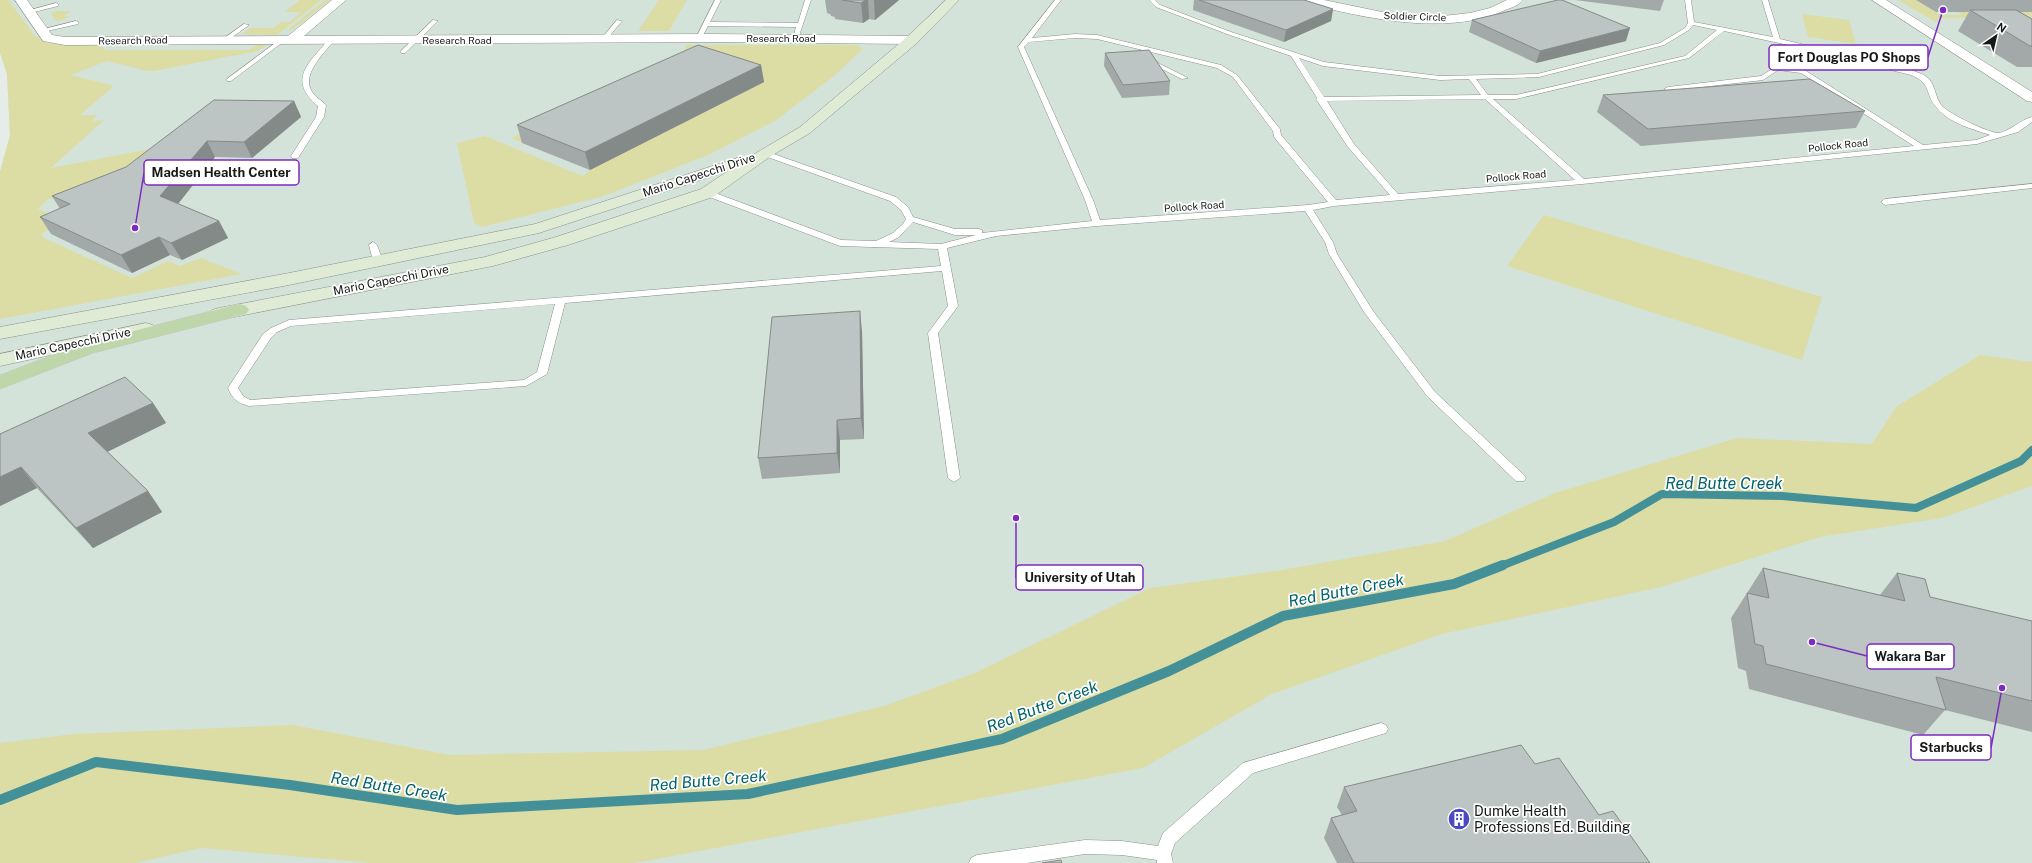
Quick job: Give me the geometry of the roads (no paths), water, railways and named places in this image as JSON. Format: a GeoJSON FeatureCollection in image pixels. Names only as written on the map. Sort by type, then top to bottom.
{"type":"FeatureCollection","features":[{"type":"Feature","properties":{"kind":"main road","name":"Mario Capecchi Drive"},"geometry":{"type":"LineString","coordinates":[[0,360],[239,310],[487,262],[562,241],[707,193],[765,153],[806,130],[912,40],[953,0]]}},
{"type":"Feature","properties":{"kind":"main road","name":"Mario Capecchi Drive"},"geometry":{"type":"LineString","coordinates":[[0,333],[375,253],[539,228],[765,153]]}},
{"type":"Feature","properties":{"kind":"main road"},"geometry":{"type":"LineString","coordinates":[[0,382],[86,349],[239,310]]}},
{"type":"Feature","properties":{"kind":"street","name":"Research Road"},"geometry":{"type":"LineString","coordinates":[[21,0],[48,38],[65,41],[699,38],[912,40]]}},
{"type":"Feature","properties":{"kind":"street"},"geometry":{"type":"LineString","coordinates":[[288,39],[340,0]]}},
{"type":"Feature","properties":{"kind":"street","name":"Soldier Circle"},"geometry":{"type":"LineString","coordinates":[[1310,0],[1344,10],[1413,18],[1437,19],[1470,17],[1503,9],[1517,0]]}},
{"type":"Feature","properties":{"kind":"street"},"geometry":{"type":"LineString","coordinates":[[1878,0],[2032,98]]}},
{"type":"Feature","properties":{"kind":"lane"},"geometry":{"type":"LineString","coordinates":[[699,38],[718,0]]}},
{"type":"Feature","properties":{"kind":"lane"},"geometry":{"type":"LineString","coordinates":[[796,38],[808,0]]}},
{"type":"Feature","properties":{"kind":"lane"},"geometry":{"type":"LineString","coordinates":[[1058,0],[1021,47],[1089,200],[1097,222]]}},
{"type":"Feature","properties":{"kind":"lane"},"geometry":{"type":"LineString","coordinates":[[1152,0],[1158,6],[1200,22],[1323,64],[1440,78],[1537,76],[1662,44],[1687,29],[1690,23],[1688,0]]}},
{"type":"Feature","properties":{"kind":"lane"},"geometry":{"type":"LineString","coordinates":[[1766,0],[1777,41]]}},
{"type":"Feature","properties":{"kind":"lane"},"geometry":{"type":"LineString","coordinates":[[30,11],[56,5]]}},
{"type":"Feature","properties":{"kind":"lane"},"geometry":{"type":"LineString","coordinates":[[403,52],[435,21]]}},
{"type":"Feature","properties":{"kind":"lane"},"geometry":{"type":"LineString","coordinates":[[604,39],[619,21]]}},
{"type":"Feature","properties":{"kind":"lane"},"geometry":{"type":"LineString","coordinates":[[43,30],[76,23]]}},
{"type":"Feature","properties":{"kind":"lane"},"geometry":{"type":"LineString","coordinates":[[1690,23],[1856,58],[1911,73],[1926,80],[1929,85],[1932,98],[1940,108],[1964,122],[1998,136]]}},
{"type":"Feature","properties":{"kind":"lane"},"geometry":{"type":"LineString","coordinates":[[706,24],[800,25]]}},
{"type":"Feature","properties":{"kind":"lane"},"geometry":{"type":"LineString","coordinates":[[225,40],[246,25]]}},
{"type":"Feature","properties":{"kind":"lane"},"geometry":{"type":"LineString","coordinates":[[1320,99],[1516,97],[1564,87],[1687,56],[1723,29]]}},
{"type":"Feature","properties":{"kind":"lane"},"geometry":{"type":"LineString","coordinates":[[1026,40],[1086,36],[1149,48],[1229,71],[1277,131],[1277,135],[1334,203]]}},
{"type":"Feature","properties":{"kind":"lane"},"geometry":{"type":"LineString","coordinates":[[229,80],[288,39]]}},
{"type":"Feature","properties":{"kind":"lane"},"geometry":{"type":"LineString","coordinates":[[295,156],[320,117],[322,105],[311,98],[305,88],[306,73],[332,39]]}},
{"type":"Feature","properties":{"kind":"lane"},"geometry":{"type":"LineString","coordinates":[[1149,48],[1147,52],[1158,65],[1184,78]]}},
{"type":"Feature","properties":{"kind":"lane"},"geometry":{"type":"LineString","coordinates":[[1292,54],[1320,99],[1352,145],[1396,197]]}},
{"type":"Feature","properties":{"kind":"lane"},"geometry":{"type":"LineString","coordinates":[[1668,89],[1763,78],[1777,68],[1803,71],[1922,148]]}},
{"type":"Feature","properties":{"kind":"lane"},"geometry":{"type":"LineString","coordinates":[[1471,77],[1486,97],[1582,182]]}},
{"type":"Feature","properties":{"kind":"lane","name":"Pollock Road"},"geometry":{"type":"LineString","coordinates":[[996,233],[1097,222],[1308,208],[1334,203],[1582,182],[1977,142],[2016,130],[2032,118]]}},
{"type":"Feature","properties":{"kind":"lane"},"geometry":{"type":"LineString","coordinates":[[765,153],[893,199],[905,209],[910,219],[955,232],[996,233]]}},
{"type":"Feature","properties":{"kind":"lane"},"geometry":{"type":"LineString","coordinates":[[1885,202],[2032,186]]}},
{"type":"Feature","properties":{"kind":"lane"},"geometry":{"type":"LineString","coordinates":[[707,193],[840,243],[942,247],[959,241],[996,233]]}},
{"type":"Feature","properties":{"kind":"lane"},"geometry":{"type":"LineString","coordinates":[[1308,208],[1329,242],[1333,254],[1369,312],[1431,394],[1520,478]]}},
{"type":"Feature","properties":{"kind":"lane"},"geometry":{"type":"LineString","coordinates":[[877,244],[896,235],[907,225],[910,219]]}},
{"type":"Feature","properties":{"kind":"lane"},"geometry":{"type":"LineString","coordinates":[[942,247],[952,306],[933,333],[954,478]]}},
{"type":"Feature","properties":{"kind":"lane"},"geometry":{"type":"LineString","coordinates":[[561,300],[542,374],[526,382],[249,403],[239,399],[235,395],[233,388],[267,336],[274,330],[289,323],[561,300],[946,268]]}},
{"type":"Feature","properties":{"kind":"lane"},"geometry":{"type":"LineString","coordinates":[[977,863],[1085,847],[1122,848],[1164,859],[1169,838],[1248,768],[1381,729]]}},
{"type":"Feature","properties":{"kind":"waterway","name":"Red Butte Creek"},"geometry":{"type":"LineString","coordinates":[[1501,566],[1614,522],[1662,494],[1782,496],[1916,508],[2021,461],[2032,450]]}},
{"type":"Feature","properties":{"kind":"waterway","name":"Red Butte Creek"},"geometry":{"type":"LineString","coordinates":[[0,800],[96,762],[290,785],[457,810],[748,794],[1002,739],[1169,671],[1283,616],[1454,584],[1503,565]]}},
{"type":"Feature","properties":{"kind":"place","name":"Fort Douglas PO Shops"},"geometry":{"type":"Point","coordinates":[1943,10]}},
{"type":"Feature","properties":{"kind":"place","name":"Madsen Health Center"},"geometry":{"type":"Point","coordinates":[135,228]}},
{"type":"Feature","properties":{"kind":"place","name":"University of Utah"},"geometry":{"type":"Point","coordinates":[1016,518]}},
{"type":"Feature","properties":{"kind":"place","name":"Wakara Bar"},"geometry":{"type":"Point","coordinates":[1812,642]}},
{"type":"Feature","properties":{"kind":"place","name":"Starbucks"},"geometry":{"type":"Point","coordinates":[2002,688]}},
{"type":"Feature","properties":{"kind":"place","name":"Dumke Health Professions Ed. Building"},"geometry":{"type":"Point","coordinates":[1459,819]}}]}
